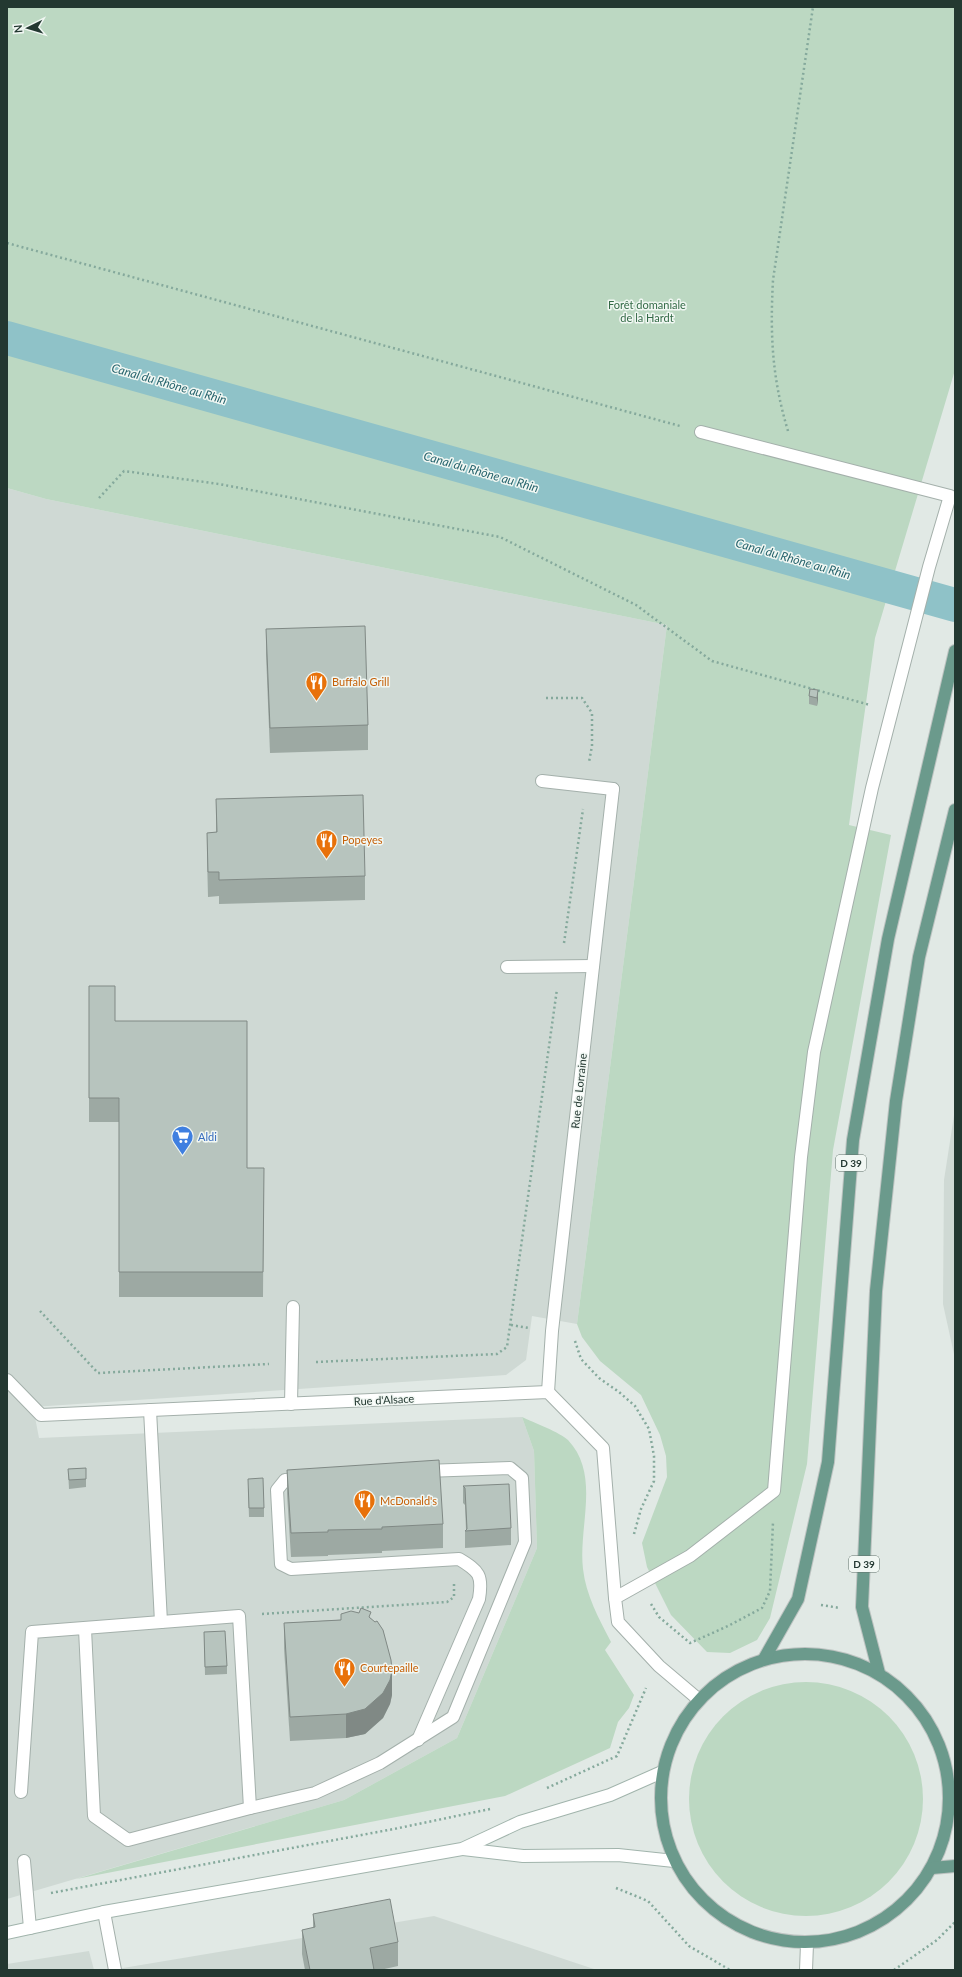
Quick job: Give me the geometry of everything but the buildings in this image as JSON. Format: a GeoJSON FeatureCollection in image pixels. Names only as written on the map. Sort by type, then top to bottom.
{"type":"FeatureCollection","features":[{"type":"Feature","properties":{"kind":"main road","name":"D 39"},"geometry":{"type":"LineString","coordinates":[[764,1659],[798,1599],[828,1462],[854,1140],[888,939],[955,651]]}},
{"type":"Feature","properties":{"kind":"main road","name":"D 39"},"geometry":{"type":"LineString","coordinates":[[879,1674],[862,1607],[876,1291],[896,1101],[917,972],[955,810]]}},
{"type":"Feature","properties":{"kind":"main road"},"geometry":{"type":"LineString","coordinates":[[803,1653],[842,1658],[879,1674],[913,1702],[937,1739],[952,1782],[947,1826],[932,1868],[910,1899],[880,1923],[845,1938],[807,1944],[766,1939],[728,1922],[696,1895],[674,1861],[661,1818],[662,1772],[675,1733],[698,1700],[728,1675],[764,1659],[803,1653]]}},
{"type":"Feature","properties":{"kind":"main road"},"geometry":{"type":"LineString","coordinates":[[932,1868],[955,1866]]}},
{"type":"Feature","properties":{"kind":"street"},"geometry":{"type":"LineString","coordinates":[[615,1598],[690,1556],[774,1491],[801,1157],[814,1052],[872,788],[929,567],[950,496],[701,432]]}},
{"type":"Feature","properties":{"kind":"street"},"geometry":{"type":"LineString","coordinates":[[542,782],[586,786]]}},
{"type":"Feature","properties":{"kind":"street","name":"Rue de Lorraine"},"geometry":{"type":"LineString","coordinates":[[548,1392],[552,1331],[613,790],[586,786]]}},
{"type":"Feature","properties":{"kind":"street"},"geometry":{"type":"LineString","coordinates":[[507,967],[593,966]]}},
{"type":"Feature","properties":{"kind":"street"},"geometry":{"type":"LineString","coordinates":[[291,1404],[292,1307]]}},
{"type":"Feature","properties":{"kind":"street","name":"Rue d'Alsace"},"geometry":{"type":"LineString","coordinates":[[7,1380],[41,1415],[548,1392]]}},
{"type":"Feature","properties":{"kind":"street"},"geometry":{"type":"LineString","coordinates":[[548,1392],[603,1448],[618,1622],[659,1666],[698,1700]]}},
{"type":"Feature","properties":{"kind":"street"},"geometry":{"type":"LineString","coordinates":[[150,1410],[161,1622]]}},
{"type":"Feature","properties":{"kind":"street"},"geometry":{"type":"LineString","coordinates":[[85,1628],[94,1816],[128,1840],[250,1808],[315,1793],[380,1763],[453,1717],[525,1542],[522,1478],[510,1468],[416,1472]]}},
{"type":"Feature","properties":{"kind":"street"},"geometry":{"type":"LineString","coordinates":[[316,1478],[285,1480],[276,1490],[281,1564],[291,1570],[459,1559],[476,1569],[482,1583],[479,1599],[418,1740]]}},
{"type":"Feature","properties":{"kind":"street"},"geometry":{"type":"LineString","coordinates":[[21,1792],[32,1632],[239,1616],[250,1808]]}},
{"type":"Feature","properties":{"kind":"street"},"geometry":{"type":"LineString","coordinates":[[7,1933],[104,1912],[462,1849],[520,1822],[610,1795],[662,1772]]}},
{"type":"Feature","properties":{"kind":"street"},"geometry":{"type":"LineString","coordinates":[[462,1849],[523,1856],[618,1855],[674,1861]]}},
{"type":"Feature","properties":{"kind":"street"},"geometry":{"type":"LineString","coordinates":[[24,1861],[26,1898],[30,1928]]}},
{"type":"Feature","properties":{"kind":"street"},"geometry":{"type":"LineString","coordinates":[[104,1912],[115,1970]]}},
{"type":"Feature","properties":{"kind":"street"},"geometry":{"type":"LineString","coordinates":[[806,1970],[807,1944]]}},
{"type":"Feature","properties":{"kind":"path"},"geometry":{"type":"LineString","coordinates":[[796,456],[779,401],[773,361],[771,323],[773,280],[814,7]]}},
{"type":"Feature","properties":{"kind":"path"},"geometry":{"type":"LineString","coordinates":[[7,243],[701,432]]}},
{"type":"Feature","properties":{"kind":"path"},"geometry":{"type":"LineString","coordinates":[[99,498],[124,471],[219,484],[500,536],[636,605],[712,661],[892,711]]}},
{"type":"Feature","properties":{"kind":"path"},"geometry":{"type":"LineString","coordinates":[[40,1311],[98,1372],[497,1354],[507,1347],[592,746],[592,714],[582,698],[546,698]]}},
{"type":"Feature","properties":{"kind":"path"},"geometry":{"type":"LineString","coordinates":[[690,1643],[728,1626],[762,1608],[770,1591],[774,1491]]}},
{"type":"Feature","properties":{"kind":"path"},"geometry":{"type":"LineString","coordinates":[[239,1616],[447,1602],[454,1597],[454,1559]]}},
{"type":"Feature","properties":{"kind":"path"},"geometry":{"type":"LineString","coordinates":[[815,1604],[841,1608]]}},
{"type":"Feature","properties":{"kind":"path"},"geometry":{"type":"LineString","coordinates":[[540,1790],[617,1756],[646,1688]]}},
{"type":"Feature","properties":{"kind":"path"},"geometry":{"type":"LineString","coordinates":[[26,1898],[211,1862],[399,1828],[497,1807]]}},
{"type":"Feature","properties":{"kind":"path"},"geometry":{"type":"LineString","coordinates":[[616,1888],[648,1901],[689,1946],[730,1970]]}},
{"type":"Feature","properties":{"kind":"path"},"geometry":{"type":"LineString","coordinates":[[894,1970],[936,1940],[955,1922]]}},
{"type":"Feature","properties":{"kind":"shaded area"},"geometry":{"type":"Polygon","coordinates":[[[7,488],[46,499],[667,625],[577,1324],[532,1316],[526,1360],[506,1375],[33,1407],[39,1438],[522,1417],[534,1451],[537,1548],[457,1738],[344,1800],[7,1899],[7,488]]]}},
{"type":"Feature","properties":{"kind":"shaded area"},"geometry":{"type":"Polygon","coordinates":[[[955,1109],[955,1359],[943,1304],[944,1180],[955,1109]]]}},
{"type":"Feature","properties":{"kind":"shaded area"},"geometry":{"type":"Polygon","coordinates":[[[434,1916],[597,1970],[111,1970],[434,1916]]]}},
{"type":"Feature","properties":{"kind":"shaded area"},"geometry":{"type":"Polygon","coordinates":[[[89,1951],[94,1970],[7,1970],[7,1964],[89,1951]]]}},
{"type":"Feature","properties":{"kind":"green space","name":"Forêt domaniale de la Hardt"},"geometry":{"type":"Polygon","coordinates":[[[7,7],[955,7],[955,370],[875,638],[849,825],[891,835],[833,1150],[807,1464],[770,1618],[757,1640],[730,1653],[707,1652],[671,1615],[647,1567],[642,1543],[667,1477],[666,1456],[660,1435],[641,1395],[600,1361],[582,1337],[577,1324],[667,625],[46,499],[7,488],[7,7]]]}},
{"type":"Feature","properties":{"kind":"green space"},"geometry":{"type":"Polygon","coordinates":[[[522,1417],[553,1431],[568,1440],[578,1454],[584,1469],[586,1502],[582,1553],[585,1579],[594,1607],[611,1642],[605,1650],[634,1695],[629,1708],[618,1722],[610,1748],[505,1796],[76,1879],[344,1800],[457,1738],[537,1548],[534,1451],[522,1417]]]}},
{"type":"Feature","properties":{"kind":"green space"},"geometry":{"type":"Polygon","coordinates":[[[795,1682],[817,1682],[851,1691],[871,1702],[889,1716],[903,1734],[914,1754],[921,1776],[923,1799],[921,1822],[914,1844],[903,1864],[889,1882],[880,1890],[861,1902],[840,1911],[817,1916],[795,1916],[772,1911],[751,1902],[732,1890],[715,1873],[703,1854],[694,1833],[689,1810],[689,1788],[694,1765],[703,1744],[715,1725],[732,1708],[751,1696],[772,1687],[795,1682]]]}},
{"type":"Feature","properties":{"kind":"waterway","name":"Canal du Rhône au Rhin"},"geometry":{"type":"LineString","coordinates":[[7,338],[955,605]]}},
{"type":"Feature","properties":{"kind":"place","name":"Buffalo Grill"},"geometry":{"type":"Point","coordinates":[317,702]}},
{"type":"Feature","properties":{"kind":"place","name":"Popeyes"},"geometry":{"type":"Point","coordinates":[327,860]}},
{"type":"Feature","properties":{"kind":"place","name":"Aldi"},"geometry":{"type":"Point","coordinates":[183,1156]}},
{"type":"Feature","properties":{"kind":"place","name":"McDonald's"},"geometry":{"type":"Point","coordinates":[365,1520]}},
{"type":"Feature","properties":{"kind":"place","name":"Courtepaille"},"geometry":{"type":"Point","coordinates":[344,1688]}}]}
